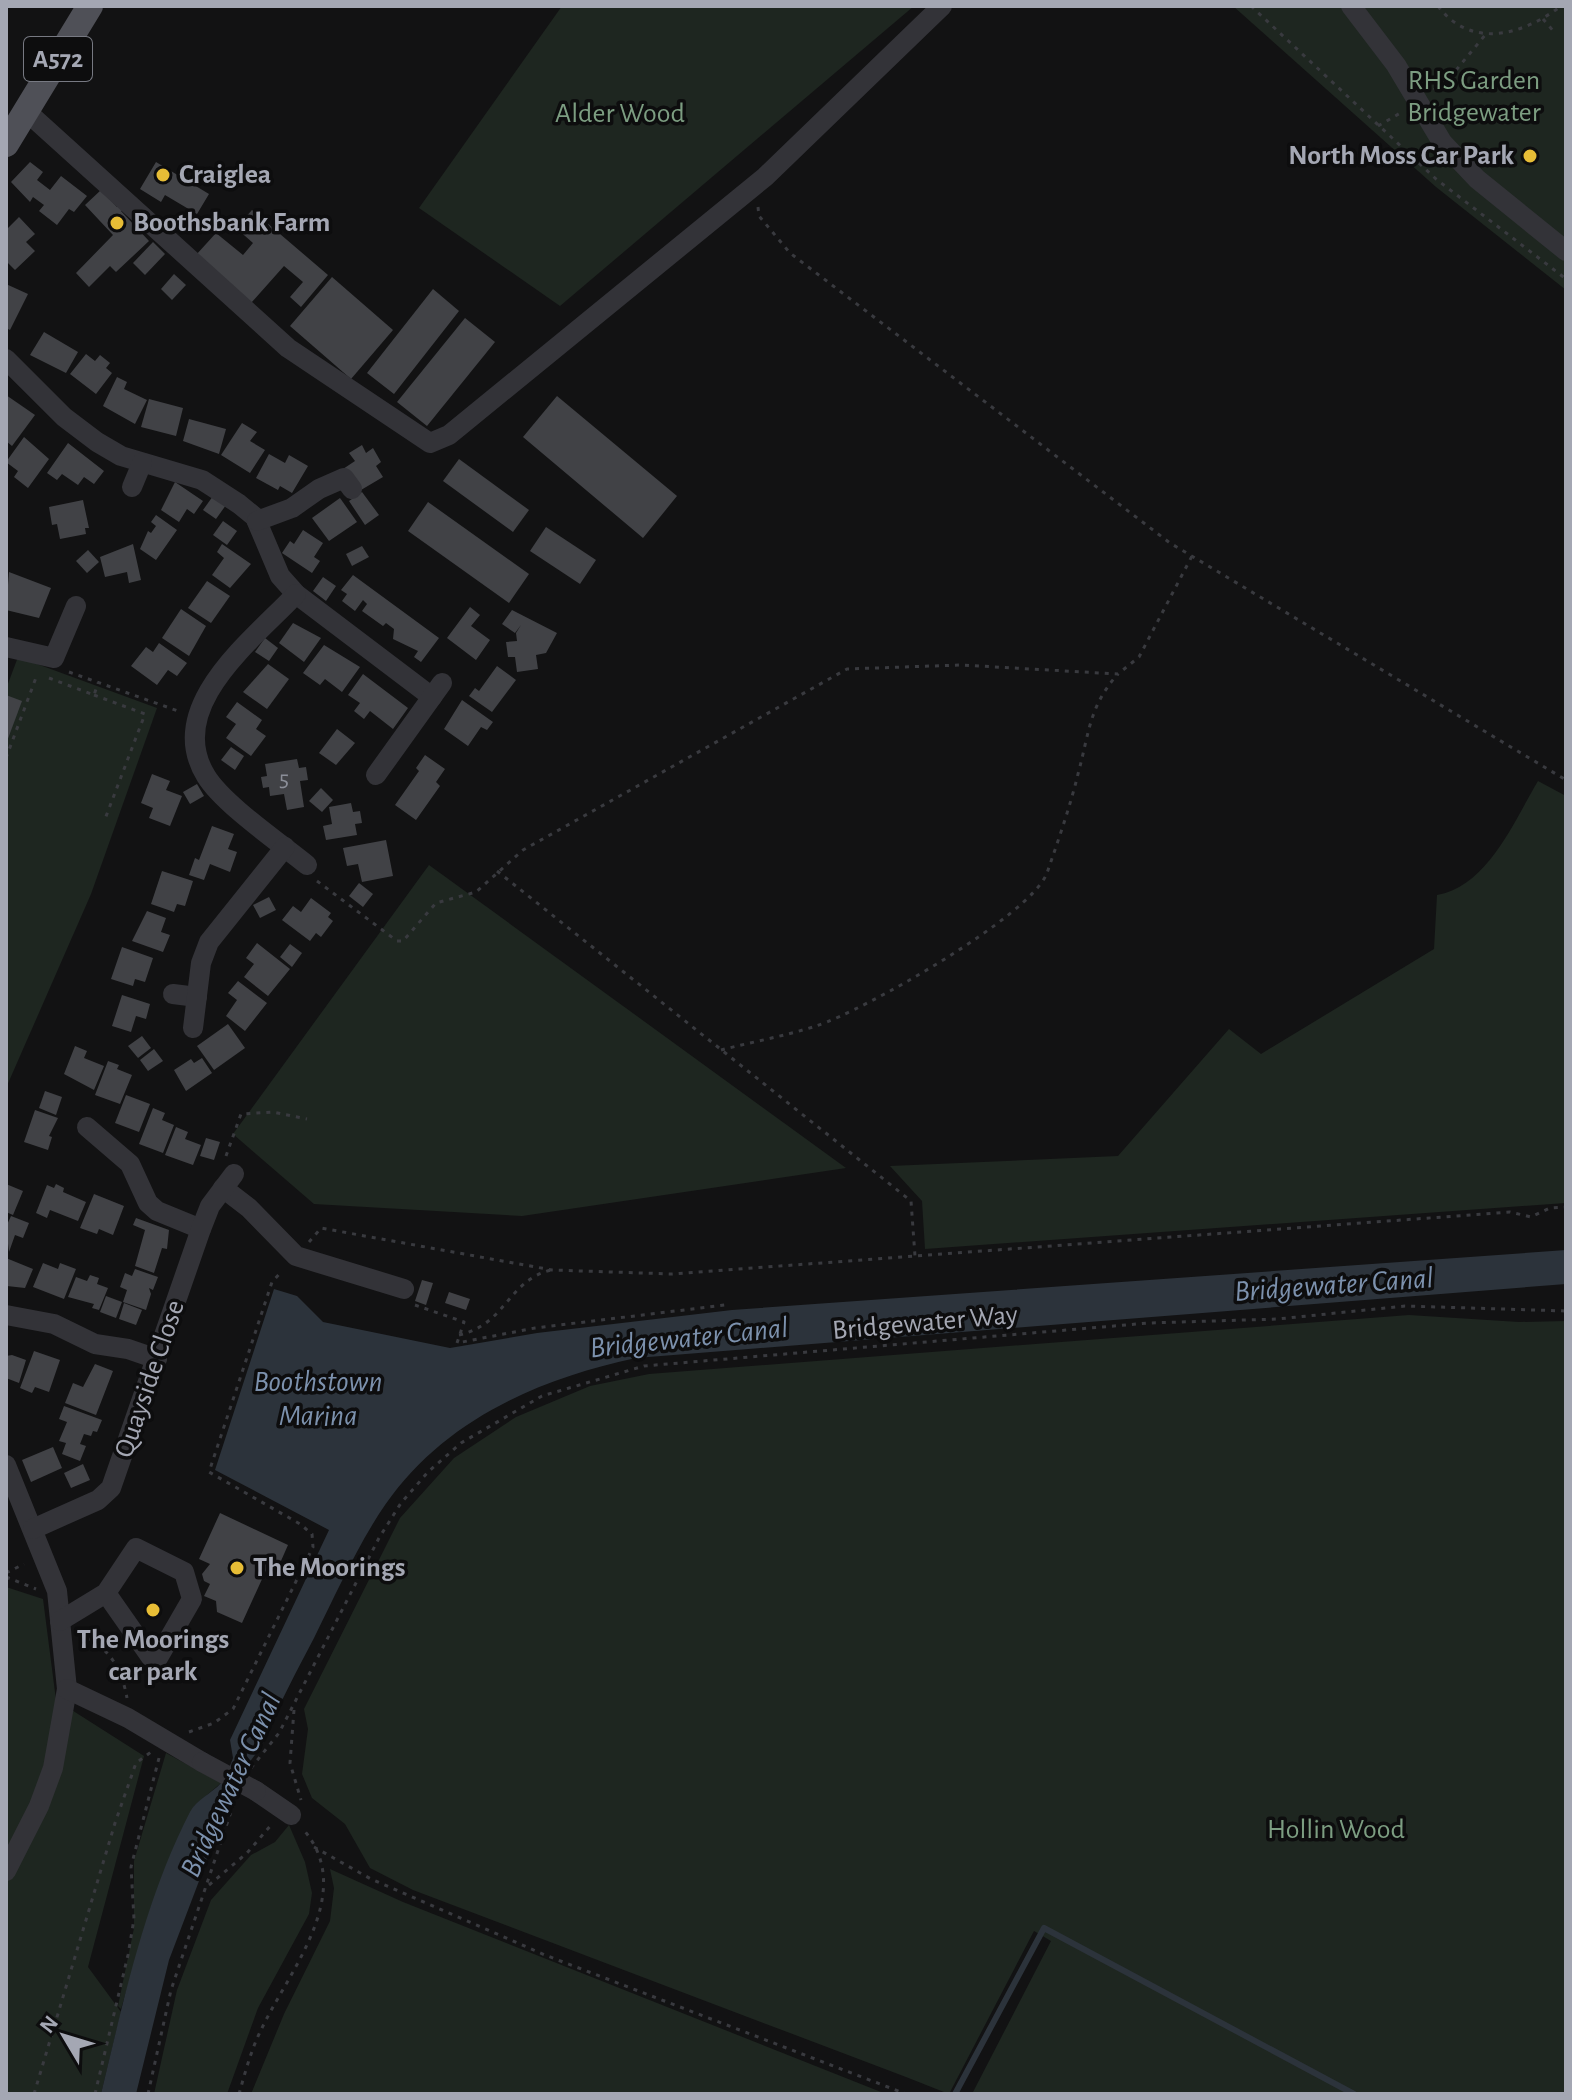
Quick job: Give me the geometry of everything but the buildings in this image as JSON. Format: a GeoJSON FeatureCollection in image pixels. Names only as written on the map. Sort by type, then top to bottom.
{"type":"FeatureCollection","features":[{"type":"Feature","properties":{"kind":"main road","name":"A572"},"geometry":{"type":"LineString","coordinates":[[6,144],[90,6]]}},
{"type":"Feature","properties":{"kind":"street"},"geometry":{"type":"LineString","coordinates":[[26,111],[288,348],[430,443],[449,435],[765,177],[942,6]]}},
{"type":"Feature","properties":{"kind":"street"},"geometry":{"type":"LineString","coordinates":[[1351,6],[1396,65],[1442,142],[1477,179],[1566,251]]}},
{"type":"Feature","properties":{"kind":"street"},"geometry":{"type":"LineString","coordinates":[[6,359],[78,429],[121,456],[202,480],[257,521],[280,576],[296,594],[437,690],[376,775]]}},
{"type":"Feature","properties":{"kind":"street"},"geometry":{"type":"LineString","coordinates":[[132,487],[142,463]]}},
{"type":"Feature","properties":{"kind":"street"},"geometry":{"type":"LineString","coordinates":[[257,521],[292,508],[319,489],[344,478],[352,489]]}},
{"type":"Feature","properties":{"kind":"street"},"geometry":{"type":"LineString","coordinates":[[296,594],[216,679],[197,718],[195,740],[206,777],[307,865]]}},
{"type":"Feature","properties":{"kind":"street"},"geometry":{"type":"LineString","coordinates":[[8,656],[54,658],[76,606]]}},
{"type":"Feature","properties":{"kind":"street"},"geometry":{"type":"LineString","coordinates":[[193,1028],[201,963],[209,942],[285,847]]}},
{"type":"Feature","properties":{"kind":"street"},"geometry":{"type":"LineString","coordinates":[[173,994],[197,997]]}},
{"type":"Feature","properties":{"kind":"street"},"geometry":{"type":"LineString","coordinates":[[87,1127],[104,1150],[130,1164],[148,1203],[157,1211],[201,1229]]}},
{"type":"Feature","properties":{"kind":"street"},"geometry":{"type":"LineString","coordinates":[[228,1181],[249,1208],[296,1256],[404,1289]]}},
{"type":"Feature","properties":{"kind":"street","name":"Quayside Close"},"geometry":{"type":"LineString","coordinates":[[33,1529],[98,1500],[111,1488],[201,1229],[228,1181]]}},
{"type":"Feature","properties":{"kind":"street"},"geometry":{"type":"LineString","coordinates":[[6,1315],[54,1324],[95,1344],[128,1349],[157,1359]]}},
{"type":"Feature","properties":{"kind":"street"},"geometry":{"type":"LineString","coordinates":[[6,1465],[58,1597],[67,1689],[53,1768],[39,1806],[6,1871]]}},
{"type":"Feature","properties":{"kind":"street"},"geometry":{"type":"LineString","coordinates":[[60,1621],[106,1593],[136,1548],[184,1572],[192,1599],[155,1663],[106,1593]]}},
{"type":"Feature","properties":{"kind":"street"},"geometry":{"type":"LineString","coordinates":[[67,1689],[166,1739],[288,1812]]}},
{"type":"Feature","properties":{"kind":"path"},"geometry":{"type":"LineString","coordinates":[[1251,6],[1436,179],[1566,279]]}},
{"type":"Feature","properties":{"kind":"path"},"geometry":{"type":"LineString","coordinates":[[1438,6],[1447,18],[1475,34],[1501,36],[1543,19],[1561,6]]}},
{"type":"Feature","properties":{"kind":"path"},"geometry":{"type":"LineString","coordinates":[[1543,19],[1555,33]]}},
{"type":"Feature","properties":{"kind":"path"},"geometry":{"type":"LineString","coordinates":[[1378,126],[1418,103],[1452,75],[1486,34]]}},
{"type":"Feature","properties":{"kind":"path"},"geometry":{"type":"LineString","coordinates":[[765,177],[757,196],[759,216],[790,253],[1192,556],[1566,780]]}},
{"type":"Feature","properties":{"kind":"path"},"geometry":{"type":"LineString","coordinates":[[721,1050],[818,1025],[921,976],[1021,904],[1045,877],[1100,694],[1139,657],[1192,556]]}},
{"type":"Feature","properties":{"kind":"path"},"geometry":{"type":"LineString","coordinates":[[307,865],[311,877],[397,941],[403,941],[436,903],[476,892],[523,850],[847,669],[961,665],[1118,674]]}},
{"type":"Feature","properties":{"kind":"path"},"geometry":{"type":"LineString","coordinates":[[56,667],[197,718]]}},
{"type":"Feature","properties":{"kind":"path"},"geometry":{"type":"LineString","coordinates":[[6,758],[38,674],[145,714],[105,819]]}},
{"type":"Feature","properties":{"kind":"path"},"geometry":{"type":"LineString","coordinates":[[94,695],[98,683]]}},
{"type":"Feature","properties":{"kind":"path"},"geometry":{"type":"LineString","coordinates":[[497,871],[911,1201],[916,1257]]}},
{"type":"Feature","properties":{"kind":"path"},"geometry":{"type":"LineString","coordinates":[[228,1181],[225,1154],[241,1114],[273,1112],[307,1119]]}},
{"type":"Feature","properties":{"kind":"path"},"geometry":{"type":"LineString","coordinates":[[34,2094],[67,1978],[136,1763],[166,1739],[214,1723],[233,1709],[313,1547],[312,1534],[300,1524],[209,1472],[272,1282],[321,1228],[552,1270],[672,1274],[1510,1212],[1531,1217],[1550,1208],[1566,1207]]}},
{"type":"Feature","properties":{"kind":"path"},"geometry":{"type":"LineString","coordinates":[[459,1335],[490,1323],[533,1275],[552,1270]]}},
{"type":"Feature","properties":{"kind":"path"},"geometry":{"type":"LineString","coordinates":[[404,1289],[417,1308],[464,1322],[457,1343],[535,1328],[725,1305]]}},
{"type":"Feature","properties":{"kind":"path","name":"Bridgewater Way"},"geometry":{"type":"LineString","coordinates":[[246,1773],[264,1755],[294,1706],[379,1538],[401,1503],[428,1472],[461,1443],[494,1421],[542,1396],[644,1366],[1149,1323],[1278,1319],[1405,1306],[1566,1311]]}},
{"type":"Feature","properties":{"kind":"path"},"geometry":{"type":"LineString","coordinates":[[6,1577],[58,1597]]}},
{"type":"Feature","properties":{"kind":"path"},"geometry":{"type":"LineString","coordinates":[[60,1621],[99,1643],[119,1667],[128,1718]]}},
{"type":"Feature","properties":{"kind":"path"},"geometry":{"type":"LineString","coordinates":[[208,1885],[247,1853],[302,1797],[290,1763],[294,1706]]}},
{"type":"Feature","properties":{"kind":"path"},"geometry":{"type":"LineString","coordinates":[[95,2094],[134,1919],[131,1867],[166,1739]]}},
{"type":"Feature","properties":{"kind":"path"},"geometry":{"type":"LineString","coordinates":[[148,2094],[171,1990],[236,1797]]}},
{"type":"Feature","properties":{"kind":"path"},"geometry":{"type":"LineString","coordinates":[[239,2094],[260,2031],[309,1941],[322,1907],[322,1870],[314,1847],[309,1835],[288,1812]]}},
{"type":"Feature","properties":{"kind":"path"},"geometry":{"type":"LineString","coordinates":[[314,1847],[371,1879],[545,1955],[696,2010],[906,2094]]}},
{"type":"Feature","properties":{"kind":"green space","name":"Alder Wood"},"geometry":{"type":"Polygon","coordinates":[[[562,6],[914,6],[560,306],[419,208],[562,6]]]}},
{"type":"Feature","properties":{"kind":"green space","name":"RHS Garden Bridgewater"},"geometry":{"type":"Polygon","coordinates":[[[1233,6],[1566,6],[1566,290],[1436,187],[1233,6]]]}},
{"type":"Feature","properties":{"kind":"green space"},"geometry":{"type":"Polygon","coordinates":[[[18,657],[157,708],[91,894],[6,1088],[6,689],[18,657]]]}},
{"type":"Feature","properties":{"kind":"green space"},"geometry":{"type":"Polygon","coordinates":[[[1538,781],[1566,796],[1566,1203],[925,1249],[922,1201],[890,1166],[1118,1156],[1229,1029],[1261,1054],[1434,949],[1437,895],[1455,889],[1485,866],[1498,850],[1538,781]]]}},
{"type":"Feature","properties":{"kind":"green space"},"geometry":{"type":"Polygon","coordinates":[[[429,865],[846,1168],[522,1216],[314,1204],[233,1134],[429,865]]]}},
{"type":"Feature","properties":{"kind":"green space","name":"Hollin Wood"},"geometry":{"type":"Polygon","coordinates":[[[1409,1315],[1519,1322],[1566,1321],[1566,2094],[972,2094],[1051,1941],[1034,1931],[949,2094],[413,1890],[370,1868],[345,1824],[312,1798],[302,1774],[308,1729],[304,1709],[400,1518],[454,1458],[516,1417],[590,1386],[649,1374],[1409,1315]]]}},
{"type":"Feature","properties":{"kind":"green space"},"geometry":{"type":"Polygon","coordinates":[[[6,1587],[43,1599],[56,1700],[144,1756],[88,1967],[121,2012],[101,2094],[6,2094],[6,1587]]]}},
{"type":"Feature","properties":{"kind":"green space"},"geometry":{"type":"Polygon","coordinates":[[[166,1753],[221,1783],[195,1805],[175,1848],[151,1907],[121,2009],[118,2006],[134,1928],[134,1861],[166,1753]]]}},
{"type":"Feature","properties":{"kind":"green space"},"geometry":{"type":"Polygon","coordinates":[[[289,1825],[305,1862],[312,1893],[309,1914],[258,2008],[227,2094],[154,2094],[177,1990],[211,1900],[251,1855],[275,1842],[289,1825]]]}},
{"type":"Feature","properties":{"kind":"green space"},"geometry":{"type":"Polygon","coordinates":[[[330,1869],[403,1902],[886,2094],[251,2094],[284,2014],[330,1921],[334,1888],[330,1869]]]}},
{"type":"Feature","properties":{"kind":"water"},"geometry":{"type":"Polygon","coordinates":[[[1566,1250],[1566,1284],[636,1358],[529,1391],[465,1427],[435,1449],[385,1505],[347,1570],[263,1742],[240,1777],[228,1771],[233,1758],[230,1740],[329,1530],[215,1470],[274,1289],[297,1296],[323,1322],[450,1348],[537,1333],[732,1310],[1566,1250]]]}},
{"type":"Feature","properties":{"kind":"water"},"geometry":{"type":"Polygon","coordinates":[[[221,1783],[234,1789],[169,1960],[136,2094],[101,2094],[137,1950],[160,1879],[193,1808],[221,1783]]]}},
{"type":"Feature","properties":{"kind":"waterway"},"geometry":{"type":"LineString","coordinates":[[955,2094],[1044,1928],[1354,2094]]}},
{"type":"Feature","properties":{"kind":"place","name":"North Moss Car Park"},"geometry":{"type":"Point","coordinates":[1530,156]}},
{"type":"Feature","properties":{"kind":"place","name":"Craiglea"},"geometry":{"type":"Point","coordinates":[163,175]}},
{"type":"Feature","properties":{"kind":"place","name":"Boothsbank Farm"},"geometry":{"type":"Point","coordinates":[117,223]}},
{"type":"Feature","properties":{"kind":"place","name":"The Moorings"},"geometry":{"type":"Point","coordinates":[237,1568]}},
{"type":"Feature","properties":{"kind":"place","name":"The Moorings car park"},"geometry":{"type":"Point","coordinates":[153,1610]}},
{"type":"Feature","properties":{"kind":"water label","name":"Bridgewater Canal"},"geometry":{"type":"Point","coordinates":[1334,1285]}},
{"type":"Feature","properties":{"kind":"water label","name":"Bridgewater Canal"},"geometry":{"type":"Point","coordinates":[689,1338]}},
{"type":"Feature","properties":{"kind":"water label","name":"Boothstown Marina"},"geometry":{"type":"Point","coordinates":[318,1399]}},
{"type":"Feature","properties":{"kind":"water label","name":"Bridgewater Canal"},"geometry":{"type":"Point","coordinates":[231,1785]}}]}
